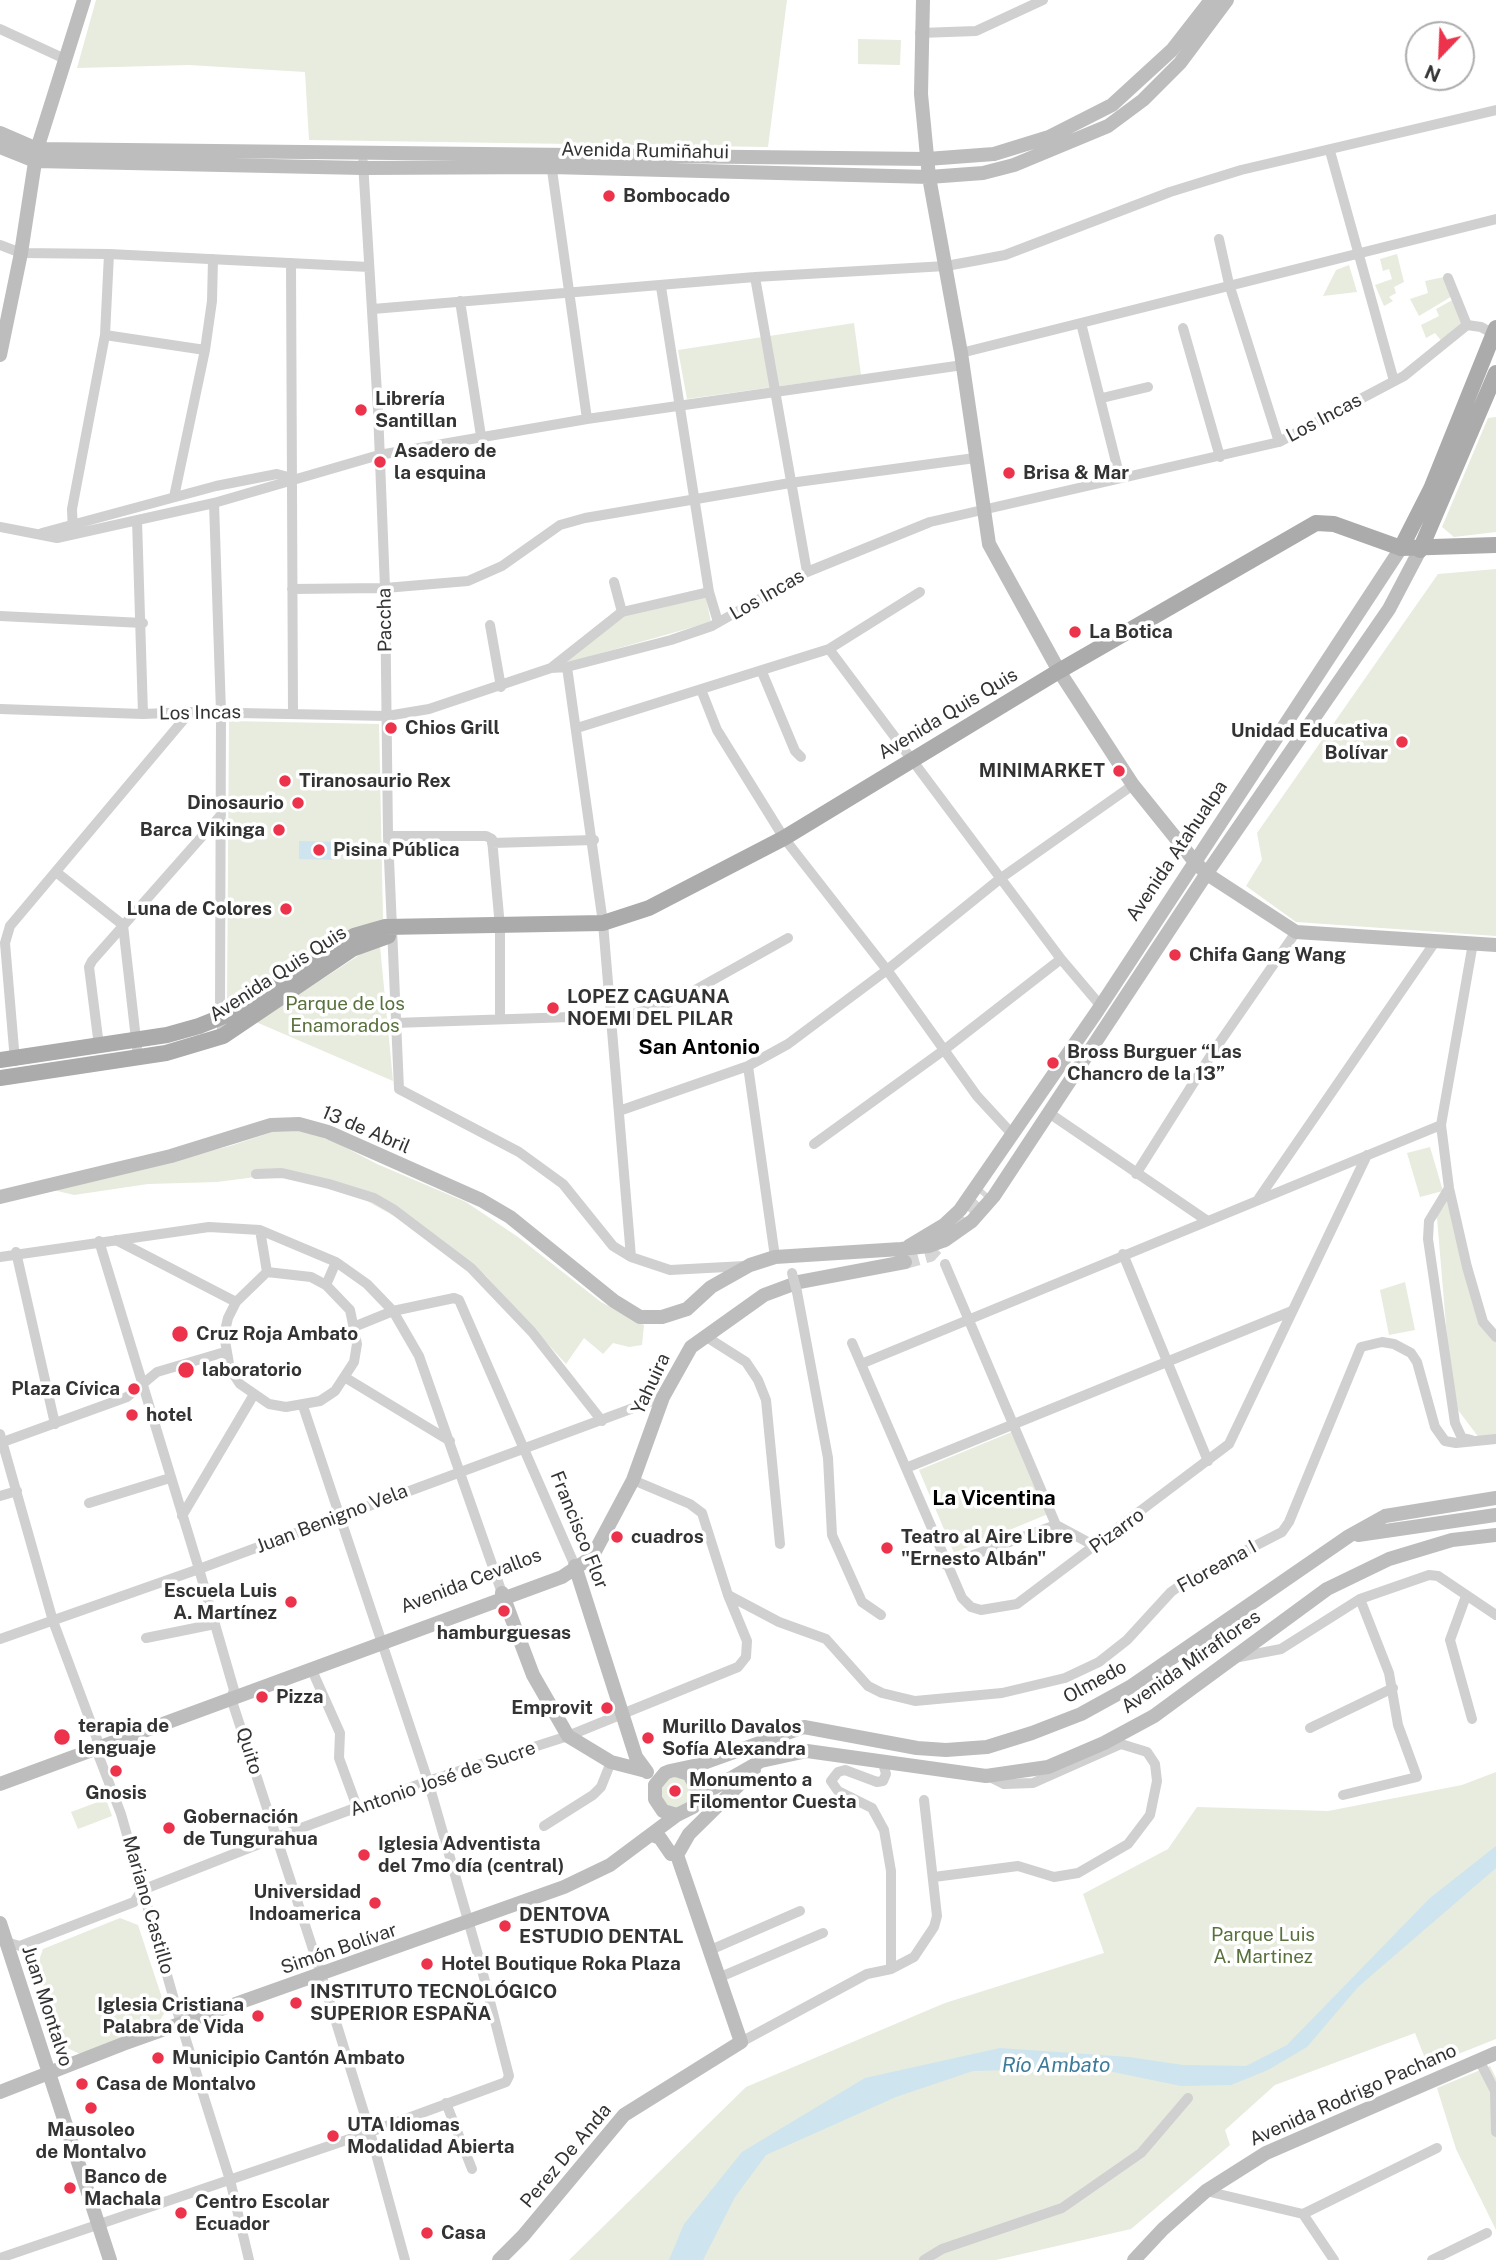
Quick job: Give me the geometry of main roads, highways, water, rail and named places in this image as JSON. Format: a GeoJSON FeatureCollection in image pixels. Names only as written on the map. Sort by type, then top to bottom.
{"type":"FeatureCollection","features":[{"type":"Feature","properties":{"kind":"main road"},"geometry":{"type":"LineString","coordinates":[[0,355],[21,253],[36,155],[84,0]]}},
{"type":"Feature","properties":{"kind":"main road"},"geometry":{"type":"LineString","coordinates":[[923,0],[920,33],[929,177],[962,359],[989,544],[1059,671],[1133,785],[1195,862],[1207,874],[1296,932],[1496,945]]}},
{"type":"Feature","properties":{"kind":"main road","name":"Avenida Rumiñahui"},"geometry":{"type":"LineString","coordinates":[[0,147],[36,155],[363,168],[550,160],[927,159],[994,154],[1049,137],[1112,105],[1172,50],[1211,0]]}},
{"type":"Feature","properties":{"kind":"main road","name":"Avenida Rumiñahui"},"geometry":{"type":"LineString","coordinates":[[0,133],[36,155],[363,151],[929,177],[983,173],[1014,165],[1108,127],[1143,100],[1180,63],[1227,0]]}},
{"type":"Feature","properties":{"kind":"main road","name":"Avenida Atahualpa"},"geometry":{"type":"LineString","coordinates":[[903,1255],[960,1210],[1333,657],[1401,548],[1431,489],[1495,331]]}},
{"type":"Feature","properties":{"kind":"main road"},"geometry":{"type":"LineString","coordinates":[[1420,550],[1496,373]]}},
{"type":"Feature","properties":{"kind":"main road","name":"Avenida Quis Quis"},"geometry":{"type":"LineString","coordinates":[[7,1059],[167,1035],[221,1018],[354,936],[411,928],[603,923],[649,908],[784,838],[1059,671],[1316,523],[1334,524],[1401,548],[1420,550],[1496,545]]}},
{"type":"Feature","properties":{"kind":"main road","name":"Avenida Atahualpa"},"geometry":{"type":"LineString","coordinates":[[640,1317],[662,1317],[687,1309],[711,1287],[750,1265],[775,1257],[903,1255],[945,1240],[972,1221],[994,1196],[1207,874],[1389,609],[1420,550]]}},
{"type":"Feature","properties":{"kind":"main road","name":"Avenida Quis Quis"},"geometry":{"type":"LineString","coordinates":[[7,1077],[166,1052],[223,1036],[352,949],[393,930]]}},
{"type":"Feature","properties":{"kind":"main road"},"geometry":{"type":"LineString","coordinates":[[986,1192],[1076,1055],[1098,1009]]}},
{"type":"Feature","properties":{"kind":"main road"},"geometry":{"type":"LineString","coordinates":[[1076,1055],[1110,1020]]}},
{"type":"Feature","properties":{"kind":"main road"},"geometry":{"type":"LineString","coordinates":[[0,1088],[7,1077]]}},
{"type":"Feature","properties":{"kind":"main road","name":"13 de Abril"},"geometry":{"type":"LineString","coordinates":[[0,1197],[171,1156],[271,1125],[299,1124],[328,1132],[481,1200],[510,1217],[614,1301],[640,1317]]}},
{"type":"Feature","properties":{"kind":"main road","name":"Yahuira"},"geometry":{"type":"LineString","coordinates":[[575,1566],[592,1557],[633,1480],[663,1396],[680,1362],[691,1347],[764,1295],[799,1282],[903,1255]]}},
{"type":"Feature","properties":{"kind":"main road","name":"Olmedo"},"geometry":{"type":"LineString","coordinates":[[676,1770],[804,1727],[917,1748],[946,1750],[987,1747],[1032,1733],[1082,1714],[1130,1687],[1349,1536],[1385,1516],[1496,1498]]}},
{"type":"Feature","properties":{"kind":"main road"},"geometry":{"type":"LineString","coordinates":[[1349,1536],[1496,1515]]}},
{"type":"Feature","properties":{"kind":"main road","name":"Avenida Miraflores"},"geometry":{"type":"LineString","coordinates":[[697,1800],[761,1761],[807,1751],[986,1776],[1048,1767],[1104,1743],[1154,1716],[1327,1589],[1389,1559],[1452,1540],[1496,1535]]}},
{"type":"Feature","properties":{"kind":"main road","name":"Avenida Cevallos"},"geometry":{"type":"LineString","coordinates":[[0,1784],[97,1744],[503,1597],[560,1567],[575,1566]]}},
{"type":"Feature","properties":{"kind":"main road","name":"Francisco Flor"},"geometry":{"type":"LineString","coordinates":[[575,1566],[636,1757],[652,1776]]}},
{"type":"Feature","properties":{"kind":"main road"},"geometry":{"type":"LineString","coordinates":[[503,1597],[533,1675],[568,1736],[611,1762],[652,1776],[676,1770],[693,1778],[697,1800],[690,1834]]}},
{"type":"Feature","properties":{"kind":"main road","name":"Avenida Cevallos"},"geometry":{"type":"LineString","coordinates":[[232,1694],[312,1668],[382,1639]]}},
{"type":"Feature","properties":{"kind":"main road","name":"Avenida Cevallos"},"geometry":{"type":"LineString","coordinates":[[0,1775],[97,1744]]}},
{"type":"Feature","properties":{"kind":"main road"},"geometry":{"type":"LineString","coordinates":[[680,1870],[677,1855],[690,1834],[761,1761]]}},
{"type":"Feature","properties":{"kind":"main road"},"geometry":{"type":"LineString","coordinates":[[652,1776],[657,1803],[667,1813],[679,1815],[697,1800]]}},
{"type":"Feature","properties":{"kind":"main road"},"geometry":{"type":"LineString","coordinates":[[671,1854],[685,1827],[679,1815]]}},
{"type":"Feature","properties":{"kind":"main road","name":"Simón Bolívar"},"geometry":{"type":"LineString","coordinates":[[0,2092],[564,1887],[611,1866],[679,1815]]}},
{"type":"Feature","properties":{"kind":"main road"},"geometry":{"type":"LineString","coordinates":[[652,1835],[660,1838],[680,1870]]}},
{"type":"Feature","properties":{"kind":"main road","name":"Perez De Anda"},"geometry":{"type":"LineString","coordinates":[[499,2260],[523,2236],[624,2115],[741,2042],[680,1870]]}},
{"type":"Feature","properties":{"kind":"main road","name":"Juan Montalvo"},"geometry":{"type":"LineString","coordinates":[[0,1923],[3,1941],[101,2224],[110,2260]]}},
{"type":"Feature","properties":{"kind":"main road","name":"Avenida Rodrigo Pachano"},"geometry":{"type":"LineString","coordinates":[[1135,2260],[1163,2229],[1206,2191],[1266,2153],[1496,2053]]}},
{"type":"Feature","properties":{"kind":"water","name":"Pisina Pública"},"geometry":{"type":"Polygon","coordinates":[[[299,841],[340,842],[339,860],[299,859],[299,841]]]}},
{"type":"Feature","properties":{"kind":"water","name":"Río Ambato"},"geometry":{"type":"Polygon","coordinates":[[[1496,1846],[1496,1868],[1358,1987],[1307,2047],[1268,2070],[1231,2085],[1181,2086],[1094,2068],[973,2071],[896,2097],[766,2155],[735,2197],[703,2260],[669,2260],[684,2224],[742,2152],[865,2078],[1000,2048],[1129,2057],[1183,2065],[1246,2066],[1287,2045],[1430,1898],[1496,1846]]]}},
{"type":"Feature","properties":{"kind":"tunnel"},"geometry":{"type":"LineString","coordinates":[[905,1262],[930,1255],[986,1192]]}},
{"type":"Feature","properties":{"kind":"place","name":"Bombocado"},"geometry":{"type":"Point","coordinates":[609,196]}},
{"type":"Feature","properties":{"kind":"place","name":"Librería Santillan"},"geometry":{"type":"Point","coordinates":[361,410]}},
{"type":"Feature","properties":{"kind":"place","name":"Asadero de la esquina"},"geometry":{"type":"Point","coordinates":[380,462]}},
{"type":"Feature","properties":{"kind":"place","name":"Brisa & Mar"},"geometry":{"type":"Point","coordinates":[1009,473]}},
{"type":"Feature","properties":{"kind":"place","name":"La Botica"},"geometry":{"type":"Point","coordinates":[1075,632]}},
{"type":"Feature","properties":{"kind":"place","name":"Chios Grill"},"geometry":{"type":"Point","coordinates":[391,728]}},
{"type":"Feature","properties":{"kind":"place","name":"Unidad Educativa Bolívar"},"geometry":{"type":"Point","coordinates":[1402,742]}},
{"type":"Feature","properties":{"kind":"place","name":"MINIMARKET"},"geometry":{"type":"Point","coordinates":[1119,771]}},
{"type":"Feature","properties":{"kind":"place","name":"Tiranosaurio Rex"},"geometry":{"type":"Point","coordinates":[285,781]}},
{"type":"Feature","properties":{"kind":"place","name":"Dinosaurio"},"geometry":{"type":"Point","coordinates":[298,803]}},
{"type":"Feature","properties":{"kind":"place","name":"Barca Vikinga"},"geometry":{"type":"Point","coordinates":[279,830]}},
{"type":"Feature","properties":{"kind":"place","name":"Pisina Pública"},"geometry":{"type":"Point","coordinates":[319,850]}},
{"type":"Feature","properties":{"kind":"place","name":"Luna de Colores"},"geometry":{"type":"Point","coordinates":[286,909]}},
{"type":"Feature","properties":{"kind":"place","name":"Chifa Gang Wang"},"geometry":{"type":"Point","coordinates":[1175,955]}},
{"type":"Feature","properties":{"kind":"place","name":"LOPEZ CAGUANA NOEMI DEL PILAR"},"geometry":{"type":"Point","coordinates":[553,1008]}},
{"type":"Feature","properties":{"kind":"place","name":"Bross Burguer “Las Chancro de la 13”"},"geometry":{"type":"Point","coordinates":[1053,1063]}},
{"type":"Feature","properties":{"kind":"place","name":"Cruz Roja Ambato"},"geometry":{"type":"Point","coordinates":[180,1334]}},
{"type":"Feature","properties":{"kind":"place","name":"laboratorio"},"geometry":{"type":"Point","coordinates":[186,1370]}},
{"type":"Feature","properties":{"kind":"place","name":"Plaza Cívica"},"geometry":{"type":"Point","coordinates":[134,1389]}},
{"type":"Feature","properties":{"kind":"place","name":"hotel"},"geometry":{"type":"Point","coordinates":[132,1415]}},
{"type":"Feature","properties":{"kind":"place","name":"cuadros"},"geometry":{"type":"Point","coordinates":[617,1537]}},
{"type":"Feature","properties":{"kind":"place","name":"Teatro al Aire Libre \"Ernesto Albán\""},"geometry":{"type":"Point","coordinates":[887,1548]}},
{"type":"Feature","properties":{"kind":"place","name":"Escuela Luis A. Martínez"},"geometry":{"type":"Point","coordinates":[291,1602]}},
{"type":"Feature","properties":{"kind":"place","name":"hamburguesas"},"geometry":{"type":"Point","coordinates":[504,1611]}},
{"type":"Feature","properties":{"kind":"place","name":"Pizza"},"geometry":{"type":"Point","coordinates":[262,1697]}},
{"type":"Feature","properties":{"kind":"place","name":"Emprovit"},"geometry":{"type":"Point","coordinates":[607,1708]}},
{"type":"Feature","properties":{"kind":"place","name":"terapia de lenguaje"},"geometry":{"type":"Point","coordinates":[62,1737]}},
{"type":"Feature","properties":{"kind":"place","name":"Murillo Davalos Sofía Alexandra"},"geometry":{"type":"Point","coordinates":[648,1738]}},
{"type":"Feature","properties":{"kind":"place","name":"Gnosis"},"geometry":{"type":"Point","coordinates":[116,1771]}},
{"type":"Feature","properties":{"kind":"place","name":"Monumento a Filomentor Cuesta"},"geometry":{"type":"Point","coordinates":[675,1791]}},
{"type":"Feature","properties":{"kind":"place","name":"Gobernación de Tungurahua"},"geometry":{"type":"Point","coordinates":[169,1828]}},
{"type":"Feature","properties":{"kind":"place","name":"Iglesia Adventista del 7mo día (central)"},"geometry":{"type":"Point","coordinates":[364,1855]}},
{"type":"Feature","properties":{"kind":"place","name":"Universidad Indoamerica"},"geometry":{"type":"Point","coordinates":[375,1903]}},
{"type":"Feature","properties":{"kind":"place","name":"DENTOVA ESTUDIO DENTAL"},"geometry":{"type":"Point","coordinates":[505,1926]}},
{"type":"Feature","properties":{"kind":"place","name":"Hotel Boutique Roka Plaza"},"geometry":{"type":"Point","coordinates":[427,1964]}},
{"type":"Feature","properties":{"kind":"place","name":"INSTITUTO TECNOLÓGICO SUPERIOR ESPAÑA"},"geometry":{"type":"Point","coordinates":[296,2003]}},
{"type":"Feature","properties":{"kind":"place","name":"Iglesia Cristiana Palabra de Vida"},"geometry":{"type":"Point","coordinates":[258,2016]}},
{"type":"Feature","properties":{"kind":"place","name":"Municipio Cantón Ambato"},"geometry":{"type":"Point","coordinates":[158,2058]}},
{"type":"Feature","properties":{"kind":"place","name":"Casa de Montalvo"},"geometry":{"type":"Point","coordinates":[82,2084]}},
{"type":"Feature","properties":{"kind":"place","name":"Mausoleo de Montalvo"},"geometry":{"type":"Point","coordinates":[91,2108]}},
{"type":"Feature","properties":{"kind":"place","name":"UTA Idiomas Modalidad Abierta"},"geometry":{"type":"Point","coordinates":[333,2136]}},
{"type":"Feature","properties":{"kind":"place","name":"Banco de Machala"},"geometry":{"type":"Point","coordinates":[70,2188]}},
{"type":"Feature","properties":{"kind":"place","name":"Centro Escolar Ecuador"},"geometry":{"type":"Point","coordinates":[181,2213]}},
{"type":"Feature","properties":{"kind":"place","name":"Casa"},"geometry":{"type":"Point","coordinates":[427,2233]}},
{"type":"Feature","properties":{"kind":"district","name":"San Antonio"},"geometry":{"type":"Point","coordinates":[699,1048]}},
{"type":"Feature","properties":{"kind":"district","name":"La Vicentina"},"geometry":{"type":"Point","coordinates":[994,1499]}},
{"type":"Feature","properties":{"kind":"park label","name":"Parque de los Enamorados"},"geometry":{"type":"Point","coordinates":[345,1015]}},
{"type":"Feature","properties":{"kind":"park label","name":"Parque Luis A. Martinez"},"geometry":{"type":"Point","coordinates":[1263,1946]}}]}
